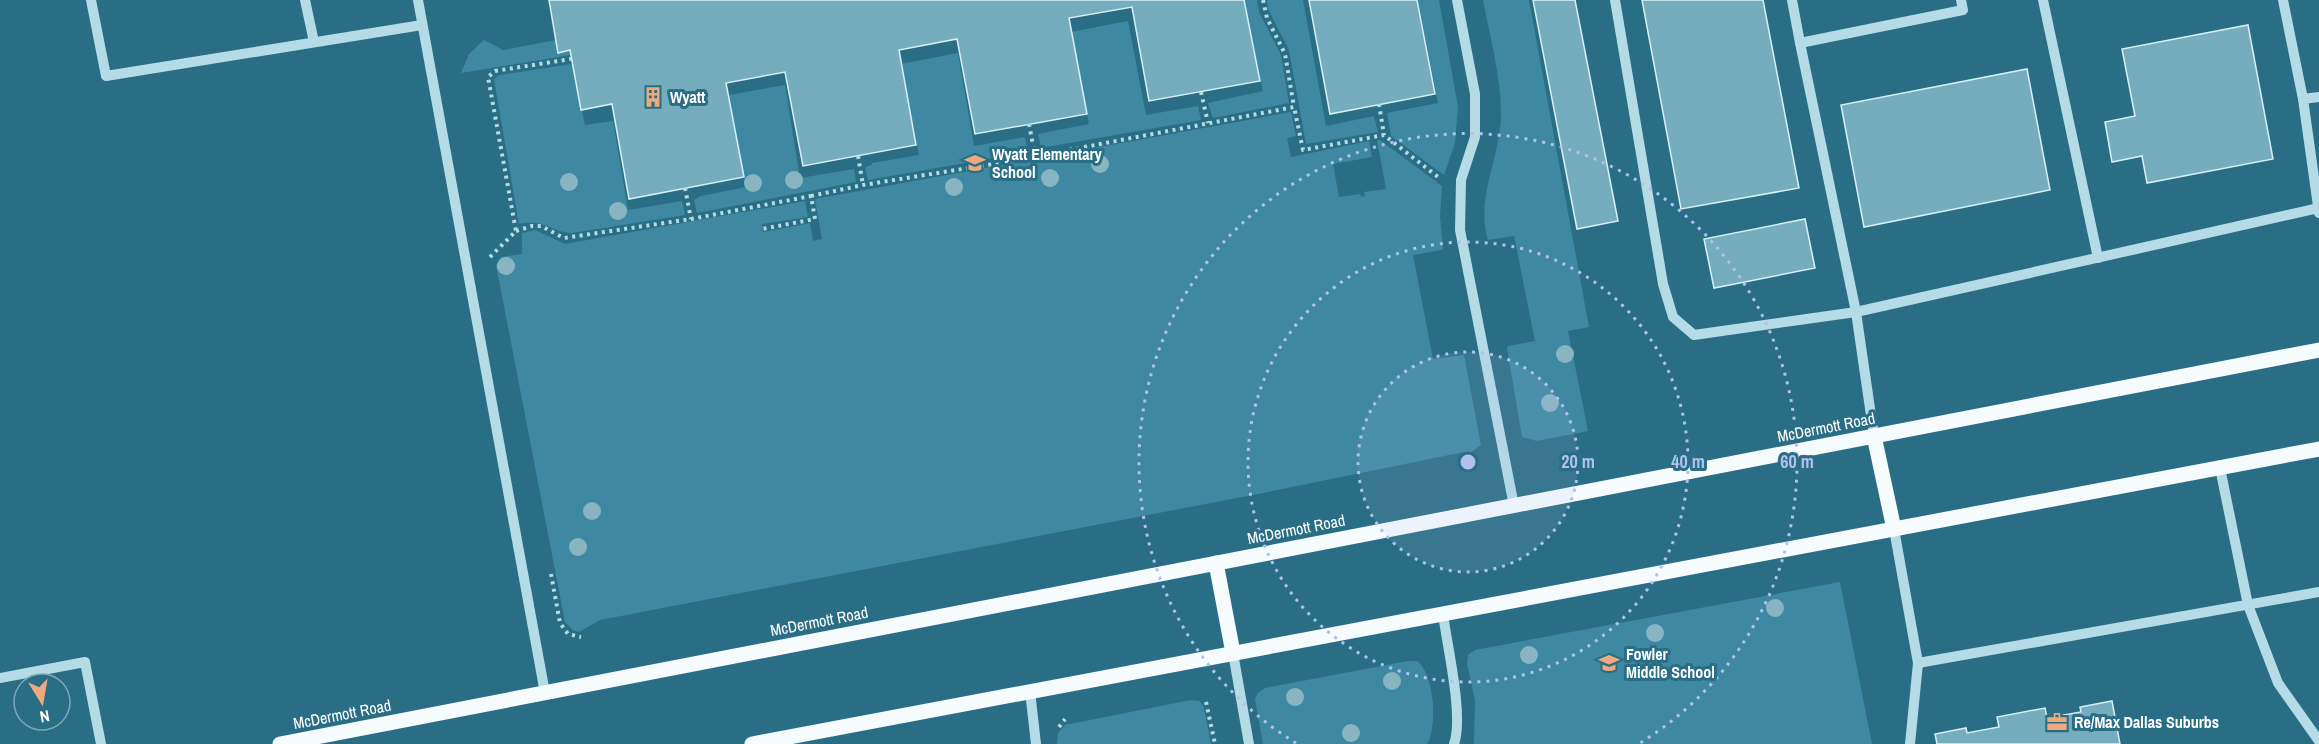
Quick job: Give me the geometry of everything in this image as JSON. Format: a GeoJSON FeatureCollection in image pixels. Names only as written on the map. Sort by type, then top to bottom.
{"type":"FeatureCollection","features":[{"type":"Feature","properties":{"kind":"main road","name":"McDermott Road"},"geometry":{"type":"LineString","coordinates":[[280,744],[2319,350]]}},
{"type":"Feature","properties":{"kind":"main road"},"geometry":{"type":"LineString","coordinates":[[1874,436],[1894,529]]}},
{"type":"Feature","properties":{"kind":"main road"},"geometry":{"type":"LineString","coordinates":[[752,744],[2319,449]]}},
{"type":"Feature","properties":{"kind":"main road"},"geometry":{"type":"LineString","coordinates":[[1216,563],[1233,653]]}},
{"type":"Feature","properties":{"kind":"lane"},"geometry":{"type":"LineString","coordinates":[[91,0],[106,76],[422,25]]}},
{"type":"Feature","properties":{"kind":"lane"},"geometry":{"type":"LineString","coordinates":[[305,0],[314,42]]}},
{"type":"Feature","properties":{"kind":"lane"},"geometry":{"type":"LineString","coordinates":[[418,0],[545,693]]}},
{"type":"Feature","properties":{"kind":"lane"},"geometry":{"type":"LineString","coordinates":[[1457,0],[1474,94],[1475,137],[1461,180],[1460,230],[1514,506]]}},
{"type":"Feature","properties":{"kind":"lane"},"geometry":{"type":"LineString","coordinates":[[1615,0],[1663,284],[1673,317],[1694,335],[1856,312],[2319,210],[2303,99],[2283,0]]}},
{"type":"Feature","properties":{"kind":"lane"},"geometry":{"type":"LineString","coordinates":[[1791,0],[1856,312],[1874,436]]}},
{"type":"Feature","properties":{"kind":"lane"},"geometry":{"type":"LineString","coordinates":[[1800,43],[1963,10],[1960,0]]}},
{"type":"Feature","properties":{"kind":"lane"},"geometry":{"type":"LineString","coordinates":[[2043,0],[2098,258]]}},
{"type":"Feature","properties":{"kind":"lane"},"geometry":{"type":"LineString","coordinates":[[2303,99],[2319,97]]}},
{"type":"Feature","properties":{"kind":"lane"},"geometry":{"type":"LineString","coordinates":[[2220,468],[2248,605],[2278,683],[2319,741]]}},
{"type":"Feature","properties":{"kind":"lane"},"geometry":{"type":"LineString","coordinates":[[1894,529],[1918,663],[1910,744]]}},
{"type":"Feature","properties":{"kind":"lane"},"geometry":{"type":"LineString","coordinates":[[1918,663],[2319,592]]}},
{"type":"Feature","properties":{"kind":"lane"},"geometry":{"type":"LineString","coordinates":[[1443,614],[1457,711],[1458,733],[1454,744]]}},
{"type":"Feature","properties":{"kind":"lane"},"geometry":{"type":"LineString","coordinates":[[1233,653],[1249,744]]}},
{"type":"Feature","properties":{"kind":"lane"},"geometry":{"type":"LineString","coordinates":[[0,678],[85,662],[100,744]]}},
{"type":"Feature","properties":{"kind":"lane"},"geometry":{"type":"LineString","coordinates":[[1030,691],[1036,744]]}},
{"type":"Feature","properties":{"kind":"path"},"geometry":{"type":"LineString","coordinates":[[1263,0],[1267,18],[1285,54],[1303,150],[1384,135]]}},
{"type":"Feature","properties":{"kind":"path"},"geometry":{"type":"LineString","coordinates":[[516,231],[488,77],[495,71],[571,59]]}},
{"type":"Feature","properties":{"kind":"path"},"geometry":{"type":"LineString","coordinates":[[1201,92],[1208,123]]}},
{"type":"Feature","properties":{"kind":"path"},"geometry":{"type":"LineString","coordinates":[[1379,104],[1384,135],[1460,195]]}},
{"type":"Feature","properties":{"kind":"path"},"geometry":{"type":"LineString","coordinates":[[489,258],[516,231],[532,226],[541,226],[564,238],[691,219],[863,185],[1035,156],[1294,107]]}},
{"type":"Feature","properties":{"kind":"path"},"geometry":{"type":"LineString","coordinates":[[1029,124],[1035,156]]}},
{"type":"Feature","properties":{"kind":"path"},"geometry":{"type":"LineString","coordinates":[[858,156],[863,185]]}},
{"type":"Feature","properties":{"kind":"path"},"geometry":{"type":"LineString","coordinates":[[685,188],[691,219]]}},
{"type":"Feature","properties":{"kind":"path"},"geometry":{"type":"LineString","coordinates":[[762,229],[815,219],[811,196]]}},
{"type":"Feature","properties":{"kind":"path"},"geometry":{"type":"LineString","coordinates":[[549,566],[560,623],[568,634],[581,637]]}},
{"type":"Feature","properties":{"kind":"path"},"geometry":{"type":"LineString","coordinates":[[1206,702],[1215,744]]}},
{"type":"Feature","properties":{"kind":"shaded area"},"geometry":{"type":"Polygon","coordinates":[[[1244,0],[1257,0],[1259,12],[1281,55],[1289,103],[1213,118],[1208,103],[1263,91],[1244,0]]]}},
{"type":"Feature","properties":{"kind":"shaded area"},"geometry":{"type":"Polygon","coordinates":[[[1267,0],[1303,0],[1326,126],[1374,116],[1378,132],[1306,144],[1289,50],[1268,9],[1267,0]]]}},
{"type":"Feature","properties":{"kind":"shaded area"},"geometry":{"type":"Polygon","coordinates":[[[1418,0],[1439,0],[1458,107],[1455,143],[1444,175],[1391,136],[1387,113],[1438,103],[1418,0]]]}},
{"type":"Feature","properties":{"kind":"shaded area"},"geometry":{"type":"Polygon","coordinates":[[[1483,0],[1529,0],[1589,327],[1568,331],[1588,431],[1537,441],[1522,437],[1507,348],[1535,341],[1514,236],[1488,240],[1485,224],[1486,193],[1500,130],[1501,100],[1483,0]]]}},
{"type":"Feature","properties":{"kind":"shaded area"},"geometry":{"type":"Polygon","coordinates":[[[1128,21],[1146,115],[1198,106],[1201,120],[1041,148],[1038,134],[1089,124],[1071,32],[1128,21]]]}},
{"type":"Feature","properties":{"kind":"shaded area"},"geometry":{"type":"Polygon","coordinates":[[[484,40],[503,50],[556,40],[558,52],[570,50],[571,55],[461,73],[469,54],[484,40]]]}},
{"type":"Feature","properties":{"kind":"shaded area"},"geometry":{"type":"Polygon","coordinates":[[[958,53],[974,146],[1025,137],[1028,152],[868,180],[865,167],[872,163],[919,155],[901,64],[958,53]]]}},
{"type":"Feature","properties":{"kind":"shaded area"},"geometry":{"type":"Polygon","coordinates":[[[572,64],[585,125],[613,121],[628,210],[682,201],[685,215],[572,233],[542,224],[519,224],[494,79],[500,75],[572,64]]]}},
{"type":"Feature","properties":{"kind":"shaded area"},"geometry":{"type":"Polygon","coordinates":[[[785,85],[800,178],[854,169],[856,182],[697,213],[694,200],[701,196],[746,187],[729,95],[785,85]]]}},
{"type":"Feature","properties":{"kind":"shaded area"},"geometry":{"type":"Polygon","coordinates":[[[1291,112],[1296,136],[1287,138],[1291,157],[1369,141],[1372,157],[1333,164],[1339,197],[1360,194],[1361,197],[1365,196],[1364,192],[1386,189],[1377,140],[1442,186],[1440,216],[1443,248],[1413,255],[1433,359],[1464,355],[1481,445],[1468,454],[1464,452],[1263,493],[600,620],[579,632],[573,630],[565,622],[496,265],[501,257],[522,254],[522,233],[535,230],[565,244],[805,201],[808,217],[762,224],[763,232],[810,223],[813,241],[822,239],[815,199],[1291,112]]]}},
{"type":"Feature","properties":{"kind":"shaded area","name":"Fowler Middle School"},"geometry":{"type":"Polygon","coordinates":[[[1840,582],[1872,744],[1474,744],[1475,700],[1467,664],[1468,655],[1475,650],[1840,582]]]}},
{"type":"Feature","properties":{"kind":"shaded area"},"geometry":{"type":"Polygon","coordinates":[[[1417,661],[1423,667],[1431,688],[1433,713],[1427,744],[1263,744],[1255,699],[1258,693],[1265,688],[1417,661]]]}},
{"type":"Feature","properties":{"kind":"shaded area"},"geometry":{"type":"Polygon","coordinates":[[[1191,700],[1200,701],[1204,708],[1211,744],[1057,744],[1058,733],[1065,725],[1191,700]]]}},
{"type":"Feature","properties":{"kind":"building","name":"Wyatt"},"geometry":{"type":"Polygon","coordinates":[[[549,0],[1244,0],[1260,81],[1149,101],[1132,7],[1069,18],[1087,114],[975,134],[957,39],[899,50],[916,145],[803,166],[785,72],[726,83],[744,177],[629,199],[612,104],[581,110],[570,50],[558,53],[549,0]]]}},
{"type":"Feature","properties":{"kind":"building"},"geometry":{"type":"Polygon","coordinates":[[[1309,0],[1417,0],[1435,94],[1330,114],[1309,0]]]}},
{"type":"Feature","properties":{"kind":"building"},"geometry":{"type":"Polygon","coordinates":[[[1533,0],[1575,0],[1618,221],[1577,229],[1533,0]]]}},
{"type":"Feature","properties":{"kind":"building"},"geometry":{"type":"Polygon","coordinates":[[[1642,0],[1763,0],[1799,188],[1681,209],[1642,0]]]}},
{"type":"Feature","properties":{"kind":"building"},"geometry":{"type":"Polygon","coordinates":[[[2248,25],[2273,159],[2147,183],[2142,156],[2112,162],[2105,122],[2135,116],[2122,49],[2248,25]]]}},
{"type":"Feature","properties":{"kind":"building"},"geometry":{"type":"Polygon","coordinates":[[[2027,69],[2050,190],[1864,227],[1841,105],[2027,69]]]}},
{"type":"Feature","properties":{"kind":"building"},"geometry":{"type":"Polygon","coordinates":[[[1805,219],[1815,268],[1714,288],[1704,239],[1805,219]]]}},
{"type":"Feature","properties":{"kind":"building","name":"Re/Max Dallas Suburbs"},"geometry":{"type":"Polygon","coordinates":[[[2112,701],[2120,744],[1937,744],[1935,734],[1966,728],[1967,733],[1999,727],[1997,717],[2045,708],[2047,718],[2081,712],[2080,707],[2112,701]]]}},
{"type":"Feature","properties":{"kind":"place","name":"Wyatt"},"geometry":{"type":"Point","coordinates":[653,97]}},
{"type":"Feature","properties":{"kind":"place","name":"Wyatt Elementary School"},"geometry":{"type":"Point","coordinates":[975,163]}},
{"type":"Feature","properties":{"kind":"place","name":"Fowler Middle School"},"geometry":{"type":"Point","coordinates":[1609,663]}},
{"type":"Feature","properties":{"kind":"place","name":"Re/Max Dallas Suburbs"},"geometry":{"type":"Point","coordinates":[2057,722]}}]}
